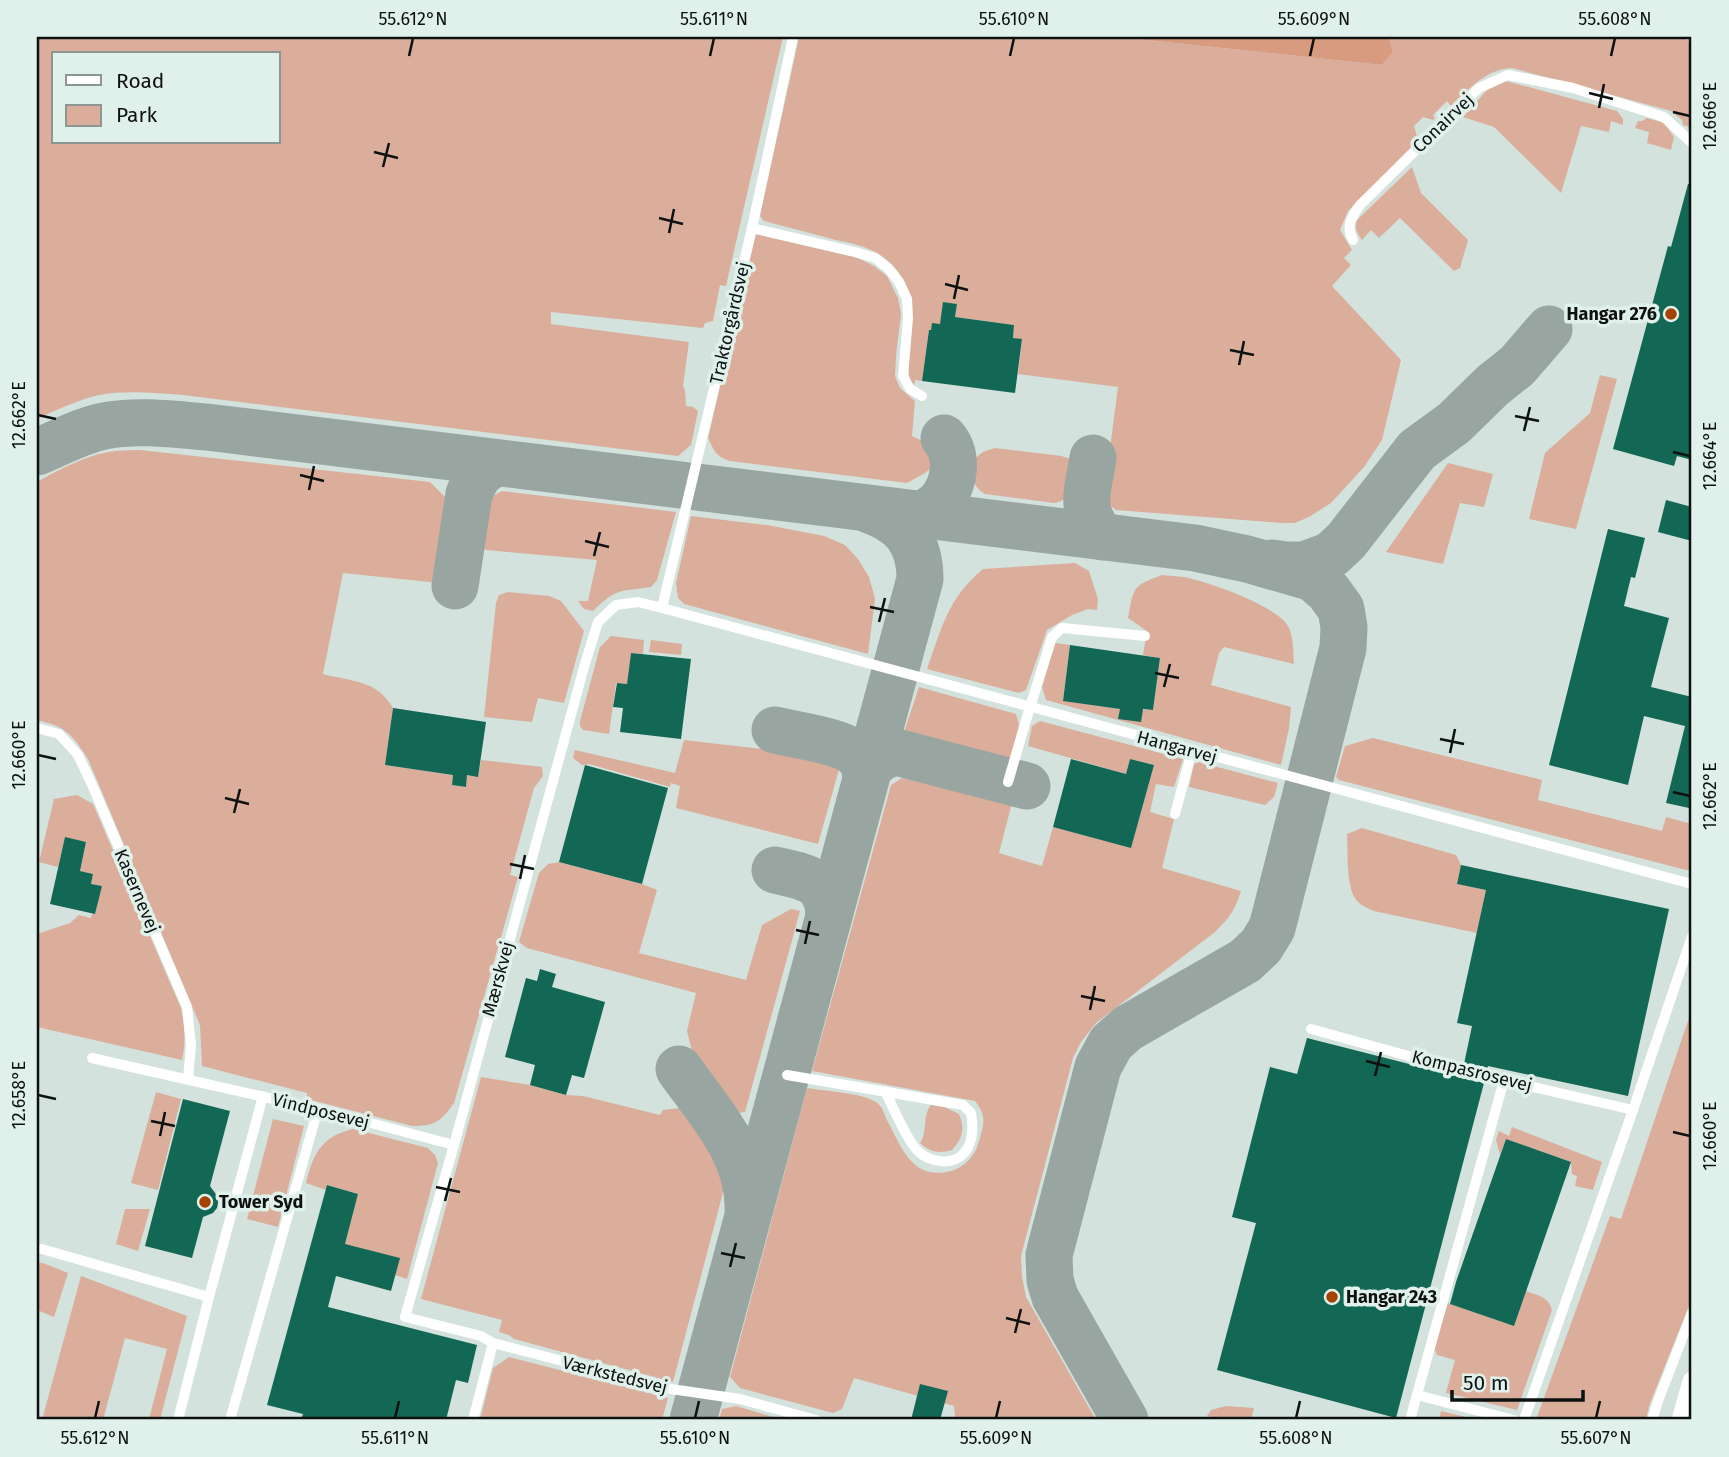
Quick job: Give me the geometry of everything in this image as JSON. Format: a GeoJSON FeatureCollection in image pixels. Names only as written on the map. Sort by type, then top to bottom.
{"type":"FeatureCollection","features":[{"type":"Feature","properties":{"kind":"street"},"geometry":{"type":"LineString","coordinates":[[1681,1420],[1692,1381]]}},
{"type":"Feature","properties":{"kind":"lane","name":"Traktorgårdsvej"},"geometry":{"type":"LineString","coordinates":[[662,608],[752,228],[793,37]]}},
{"type":"Feature","properties":{"kind":"lane","name":"Conairvej"},"geometry":{"type":"LineString","coordinates":[[1353,240],[1349,232],[1349,222],[1360,205],[1479,88],[1508,75],[1573,88],[1664,117],[1692,143]]}},
{"type":"Feature","properties":{"kind":"lane"},"geometry":{"type":"LineString","coordinates":[[752,228],[855,252],[875,258],[888,268],[907,299],[903,376],[910,389],[922,396]]}},
{"type":"Feature","properties":{"kind":"lane","name":"Mærskvej"},"geometry":{"type":"LineString","coordinates":[[493,1343],[481,1336],[405,1317],[598,622],[616,605],[638,602],[662,608]]}},
{"type":"Feature","properties":{"kind":"lane","name":"Hangarvej"},"geometry":{"type":"LineString","coordinates":[[662,608],[1692,884]]}},
{"type":"Feature","properties":{"kind":"lane"},"geometry":{"type":"LineString","coordinates":[[1009,782],[1052,637],[1062,628],[1144,636]]}},
{"type":"Feature","properties":{"kind":"lane","name":"Kasernevej"},"geometry":{"type":"LineString","coordinates":[[37,728],[59,734],[78,755],[93,787],[187,1007],[191,1045],[188,1079]]}},
{"type":"Feature","properties":{"kind":"lane"},"geometry":{"type":"LineString","coordinates":[[1175,814],[1192,751]]}},
{"type":"Feature","properties":{"kind":"lane"},"geometry":{"type":"LineString","coordinates":[[1524,1420],[1692,936]]}},
{"type":"Feature","properties":{"kind":"lane","name":"Kompasrosevej"},"geometry":{"type":"LineString","coordinates":[[1311,1029],[1462,1071],[1633,1110]]}},
{"type":"Feature","properties":{"kind":"lane","name":"Vindposevej"},"geometry":{"type":"LineString","coordinates":[[92,1058],[263,1096],[454,1145]]}},
{"type":"Feature","properties":{"kind":"lane"},"geometry":{"type":"LineString","coordinates":[[787,1075],[885,1091],[963,1105],[971,1112],[973,1131],[967,1150],[956,1159],[941,1163],[925,1157],[914,1147],[885,1091]]}},
{"type":"Feature","properties":{"kind":"lane"},"geometry":{"type":"LineString","coordinates":[[1410,1420],[1504,1080]]}},
{"type":"Feature","properties":{"kind":"lane"},"geometry":{"type":"LineString","coordinates":[[178,1420],[208,1297],[263,1096]]}},
{"type":"Feature","properties":{"kind":"lane"},"geometry":{"type":"LineString","coordinates":[[230,1420],[318,1110]]}},
{"type":"Feature","properties":{"kind":"lane"},"geometry":{"type":"LineString","coordinates":[[42,1249],[208,1297]]}},
{"type":"Feature","properties":{"kind":"lane"},"geometry":{"type":"LineString","coordinates":[[1652,1420],[1692,1313]]}},
{"type":"Feature","properties":{"kind":"lane"},"geometry":{"type":"LineString","coordinates":[[473,1420],[493,1343]]}},
{"type":"Feature","properties":{"kind":"lane","name":"Værkstedsvej"},"geometry":{"type":"LineString","coordinates":[[493,1343],[671,1390],[740,1399],[816,1420]]}},
{"type":"Feature","properties":{"kind":"lane"},"geometry":{"type":"LineString","coordinates":[[1417,1395],[1514,1420]]}},
{"type":"Feature","properties":{"kind":"green space"},"geometry":{"type":"Polygon","coordinates":[[[37,37],[783,37],[726,286],[720,285],[713,321],[705,323],[703,328],[551,312],[551,324],[689,342],[683,386],[686,406],[698,411],[691,445],[678,456],[183,395],[120,393],[99,395],[75,402],[37,419],[37,37]]]}},
{"type":"Feature","properties":{"kind":"green space"},"geometry":{"type":"Polygon","coordinates":[[[799,37],[1118,37],[1382,65],[1393,52],[1389,37],[1683,37],[1692,44],[1692,128],[1683,125],[1682,120],[1671,111],[1512,68],[1486,76],[1451,106],[1447,101],[1433,115],[1433,120],[1423,117],[1414,126],[1418,140],[1348,211],[1340,230],[1352,250],[1344,258],[1351,265],[1332,286],[1401,360],[1382,440],[1364,467],[1331,503],[1295,523],[1116,510],[1107,503],[1104,494],[1118,387],[1018,374],[1022,340],[1013,338],[1014,325],[955,317],[957,304],[944,302],[940,324],[932,324],[929,330],[922,381],[915,380],[912,385],[908,366],[910,297],[905,282],[896,269],[884,257],[868,248],[764,221],[760,216],[799,37]]]}},
{"type":"Feature","properties":{"kind":"green space"},"geometry":{"type":"Polygon","coordinates":[[[1506,81],[1617,111],[1623,119],[1623,125],[1611,121],[1609,132],[1581,126],[1561,193],[1494,127],[1463,117],[1487,90],[1506,81]]]}},
{"type":"Feature","properties":{"kind":"green space"},"geometry":{"type":"Polygon","coordinates":[[[1647,118],[1664,123],[1674,137],[1671,150],[1647,143],[1649,132],[1635,128],[1638,121],[1647,118]]]}},
{"type":"Feature","properties":{"kind":"green space"},"geometry":{"type":"Polygon","coordinates":[[[1412,167],[1421,193],[1468,240],[1460,268],[1454,271],[1400,218],[1379,238],[1371,230],[1362,240],[1357,233],[1357,220],[1412,167]]]}},
{"type":"Feature","properties":{"kind":"green space"},"geometry":{"type":"Polygon","coordinates":[[[756,234],[858,258],[887,276],[898,298],[901,314],[895,376],[900,388],[915,401],[912,436],[927,443],[936,458],[935,465],[925,473],[907,483],[730,461],[716,452],[708,438],[756,234]]]}},
{"type":"Feature","properties":{"kind":"green space"},"geometry":{"type":"Polygon","coordinates":[[[1600,375],[1617,379],[1576,529],[1529,519],[1545,453],[1590,413],[1600,375]]]}},
{"type":"Feature","properties":{"kind":"green space"},"geometry":{"type":"Polygon","coordinates":[[[995,448],[1062,456],[1073,460],[1077,472],[1073,491],[1064,500],[1054,503],[985,494],[976,486],[971,471],[972,465],[981,454],[995,448]]]}},
{"type":"Feature","properties":{"kind":"green space"},"geometry":{"type":"Polygon","coordinates":[[[140,450],[430,482],[445,497],[449,516],[439,583],[343,573],[323,674],[371,687],[393,708],[385,765],[453,775],[452,785],[465,787],[467,775],[478,776],[481,760],[542,767],[543,776],[534,788],[510,875],[518,877],[454,1103],[441,1118],[432,1123],[412,1126],[307,1099],[307,1093],[202,1066],[200,1025],[88,759],[67,733],[37,720],[37,482],[86,458],[107,452],[140,450]]]}},
{"type":"Feature","properties":{"kind":"green space"},"geometry":{"type":"Polygon","coordinates":[[[1448,463],[1493,474],[1484,507],[1460,503],[1443,564],[1386,552],[1448,463]]]}},
{"type":"Feature","properties":{"kind":"green space"},"geometry":{"type":"Polygon","coordinates":[[[502,491],[676,512],[657,580],[651,587],[614,594],[593,611],[584,609],[578,601],[588,601],[597,560],[486,550],[476,540],[473,523],[478,510],[486,500],[502,491]]]}},
{"type":"Feature","properties":{"kind":"green space"},"geometry":{"type":"Polygon","coordinates":[[[691,516],[767,525],[824,536],[845,545],[869,577],[875,599],[868,654],[684,604],[678,598],[676,583],[691,516]]]}},
{"type":"Feature","properties":{"kind":"green space"},"geometry":{"type":"Polygon","coordinates":[[[1075,563],[1089,571],[1098,599],[1097,610],[1088,609],[1072,615],[1047,630],[1026,690],[1019,693],[927,669],[954,602],[983,569],[1075,563]]]}},
{"type":"Feature","properties":{"kind":"green space"},"geometry":{"type":"Polygon","coordinates":[[[1162,575],[1184,577],[1224,589],[1270,610],[1288,626],[1294,664],[1224,647],[1219,653],[1211,685],[1291,707],[1281,765],[1046,700],[1042,687],[1055,643],[1070,645],[1063,700],[1120,709],[1153,710],[1160,658],[1143,655],[1147,631],[1128,618],[1136,589],[1162,575]]]}},
{"type":"Feature","properties":{"kind":"green space"},"geometry":{"type":"Polygon","coordinates":[[[508,592],[549,596],[561,601],[584,631],[564,703],[538,698],[532,722],[484,717],[496,603],[499,595],[508,592]]]}},
{"type":"Feature","properties":{"kind":"green space"},"geometry":{"type":"Polygon","coordinates":[[[611,636],[644,640],[643,654],[631,653],[627,684],[616,683],[609,734],[583,730],[580,721],[600,647],[611,636]]]}},
{"type":"Feature","properties":{"kind":"green space"},"geometry":{"type":"Polygon","coordinates":[[[651,640],[682,644],[681,655],[649,652],[651,640]]]}},
{"type":"Feature","properties":{"kind":"green space"},"geometry":{"type":"Polygon","coordinates":[[[919,687],[1016,714],[1019,725],[1010,760],[904,732],[919,687]]]}},
{"type":"Feature","properties":{"kind":"green space"},"geometry":{"type":"Polygon","coordinates":[[[1040,721],[1183,759],[1174,787],[1156,784],[1150,812],[1174,819],[1162,868],[1241,891],[1231,914],[1215,932],[1096,1023],[1081,1042],[1073,1058],[1021,1256],[1022,1276],[1026,1297],[1096,1420],[967,1420],[955,1417],[954,1406],[854,1378],[842,1409],[833,1413],[740,1388],[730,1377],[807,1088],[853,1094],[876,1102],[910,1160],[927,1171],[938,1173],[956,1169],[973,1156],[978,1146],[983,1116],[975,1101],[812,1071],[891,785],[902,778],[1012,803],[999,853],[1042,866],[1053,827],[1131,847],[1154,765],[1130,759],[1126,774],[1028,746],[1032,726],[1040,721]]]}},
{"type":"Feature","properties":{"kind":"green space"},"geometry":{"type":"Polygon","coordinates":[[[1373,738],[1542,780],[1538,800],[1662,831],[1666,817],[1692,824],[1692,870],[1339,780],[1336,777],[1345,746],[1373,738]]]}},
{"type":"Feature","properties":{"kind":"green space"},"geometry":{"type":"Polygon","coordinates":[[[684,740],[770,750],[840,766],[818,844],[676,808],[680,786],[671,783],[670,787],[589,764],[582,765],[573,758],[575,750],[675,773],[684,740]]]}},
{"type":"Feature","properties":{"kind":"green space"},"geometry":{"type":"Polygon","coordinates":[[[1199,762],[1278,783],[1274,797],[1265,805],[1189,787],[1194,764],[1199,762]]]}},
{"type":"Feature","properties":{"kind":"green space"},"geometry":{"type":"Polygon","coordinates":[[[77,795],[93,804],[181,1008],[184,1034],[182,1060],[37,1027],[37,934],[70,923],[79,915],[91,918],[92,914],[95,914],[101,886],[91,884],[93,874],[80,871],[86,842],[65,838],[58,867],[39,862],[54,799],[77,795]]]}},
{"type":"Feature","properties":{"kind":"green space"},"geometry":{"type":"Polygon","coordinates":[[[1362,828],[1456,855],[1461,865],[1457,884],[1486,890],[1477,933],[1374,911],[1359,903],[1350,884],[1347,834],[1362,828]]]}},
{"type":"Feature","properties":{"kind":"green space"},"geometry":{"type":"Polygon","coordinates":[[[559,862],[657,890],[639,953],[746,980],[762,925],[791,909],[800,911],[745,1112],[733,1114],[692,1051],[687,1031],[696,993],[527,948],[519,942],[539,873],[548,864],[559,862]]]}},
{"type":"Feature","properties":{"kind":"green space"},"geometry":{"type":"Polygon","coordinates":[[[1692,1009],[1692,1296],[1646,1420],[1536,1420],[1610,1216],[1621,1219],[1692,1009]]]}},
{"type":"Feature","properties":{"kind":"green space"},"geometry":{"type":"Polygon","coordinates":[[[481,1077],[530,1085],[566,1095],[583,1096],[660,1115],[663,1110],[680,1108],[720,1165],[725,1185],[673,1382],[514,1339],[499,1332],[502,1320],[421,1299],[481,1077]]]}},
{"type":"Feature","properties":{"kind":"green space"},"geometry":{"type":"Polygon","coordinates":[[[156,1092],[181,1099],[158,1190],[131,1183],[156,1092]]]}},
{"type":"Feature","properties":{"kind":"green space"},"geometry":{"type":"Polygon","coordinates":[[[931,1105],[959,1114],[962,1133],[952,1150],[935,1151],[920,1143],[931,1105]]]}},
{"type":"Feature","properties":{"kind":"green space"},"geometry":{"type":"Polygon","coordinates":[[[273,1119],[304,1126],[278,1227],[247,1219],[273,1119]]]}},
{"type":"Feature","properties":{"kind":"green space"},"geometry":{"type":"Polygon","coordinates":[[[1512,1127],[1602,1162],[1593,1190],[1575,1186],[1577,1176],[1572,1174],[1571,1162],[1506,1139],[1500,1155],[1496,1140],[1499,1131],[1509,1136],[1512,1127]]]}},
{"type":"Feature","properties":{"kind":"green space"},"geometry":{"type":"Polygon","coordinates":[[[353,1129],[428,1148],[438,1163],[407,1279],[395,1275],[399,1258],[352,1246],[344,1248],[358,1194],[328,1185],[326,1190],[306,1183],[312,1163],[326,1142],[353,1129]]]}},
{"type":"Feature","properties":{"kind":"green space"},"geometry":{"type":"Polygon","coordinates":[[[125,1209],[150,1209],[138,1251],[116,1244],[125,1209]]]}},
{"type":"Feature","properties":{"kind":"green space"},"geometry":{"type":"Polygon","coordinates":[[[37,1263],[68,1273],[54,1317],[37,1310],[37,1263]]]}},
{"type":"Feature","properties":{"kind":"green space"},"geometry":{"type":"Polygon","coordinates":[[[81,1276],[187,1316],[160,1420],[149,1419],[167,1349],[125,1338],[103,1420],[42,1420],[81,1276]]]}},
{"type":"Feature","properties":{"kind":"green space"},"geometry":{"type":"Polygon","coordinates":[[[1526,1291],[1545,1299],[1552,1310],[1517,1410],[1446,1393],[1455,1360],[1437,1355],[1434,1347],[1448,1303],[1514,1326],[1526,1291]]]}},
{"type":"Feature","properties":{"kind":"green space"},"geometry":{"type":"Polygon","coordinates":[[[509,1357],[668,1398],[662,1420],[480,1420],[493,1368],[509,1357]]]}},
{"type":"Feature","properties":{"kind":"green space"},"geometry":{"type":"Polygon","coordinates":[[[736,1406],[783,1420],[719,1420],[722,1409],[736,1406]]]}},
{"type":"Feature","properties":{"kind":"green space"},"geometry":{"type":"Polygon","coordinates":[[[1226,1406],[1254,1408],[1251,1419],[1254,1420],[1223,1420],[1207,1416],[1211,1410],[1226,1406]]]}},
{"type":"Feature","properties":{"kind":"green space"},"geometry":{"type":"Polygon","coordinates":[[[1441,1411],[1478,1420],[1439,1420],[1441,1411]]]}},
{"type":"Feature","properties":{"kind":"shaded area"},"geometry":{"type":"Polygon","coordinates":[[[1118,37],[1389,37],[1393,52],[1382,65],[1118,37]]]}},
{"type":"Feature","properties":{"kind":"building","name":"Hangar 276"},"geometry":{"type":"Polygon","coordinates":[[[1688,184],[1692,184],[1692,460],[1677,456],[1674,466],[1613,449],[1668,246],[1671,247],[1688,184]]]}},
{"type":"Feature","properties":{"kind":"building"},"geometry":{"type":"Polygon","coordinates":[[[943,302],[957,304],[955,317],[1014,325],[1013,338],[1022,339],[1015,393],[922,381],[929,330],[932,323],[940,324],[943,302]]]}},
{"type":"Feature","properties":{"kind":"building"},"geometry":{"type":"Polygon","coordinates":[[[1666,500],[1692,507],[1692,541],[1658,532],[1666,500]]]}},
{"type":"Feature","properties":{"kind":"building"},"geometry":{"type":"Polygon","coordinates":[[[1608,529],[1645,538],[1635,578],[1631,577],[1624,606],[1669,618],[1651,687],[1692,697],[1692,794],[1689,808],[1666,803],[1685,726],[1644,716],[1628,785],[1549,765],[1608,529]]]}},
{"type":"Feature","properties":{"kind":"building"},"geometry":{"type":"Polygon","coordinates":[[[1070,645],[1160,658],[1153,710],[1143,709],[1141,722],[1118,719],[1120,709],[1063,701],[1070,645]]]}},
{"type":"Feature","properties":{"kind":"building"},"geometry":{"type":"Polygon","coordinates":[[[631,653],[691,659],[681,739],[620,732],[623,708],[613,707],[617,683],[627,684],[631,653]]]}},
{"type":"Feature","properties":{"kind":"building"},"geometry":{"type":"Polygon","coordinates":[[[393,708],[486,722],[478,777],[467,775],[466,787],[452,785],[453,775],[385,765],[393,708]]]}},
{"type":"Feature","properties":{"kind":"building"},"geometry":{"type":"Polygon","coordinates":[[[1071,759],[1126,774],[1130,759],[1154,765],[1131,848],[1053,827],[1071,759]]]}},
{"type":"Feature","properties":{"kind":"building"},"geometry":{"type":"Polygon","coordinates":[[[585,765],[668,788],[642,884],[559,862],[585,765]]]}},
{"type":"Feature","properties":{"kind":"building"},"geometry":{"type":"Polygon","coordinates":[[[65,837],[86,842],[80,871],[93,874],[91,884],[102,886],[95,914],[50,904],[65,837]]]}},
{"type":"Feature","properties":{"kind":"building"},"geometry":{"type":"Polygon","coordinates":[[[1461,865],[1669,909],[1628,1096],[1488,1066],[1488,1069],[1464,1064],[1472,1026],[1457,1023],[1486,890],[1457,884],[1461,865]]]}},
{"type":"Feature","properties":{"kind":"building"},"geometry":{"type":"Polygon","coordinates":[[[540,969],[556,974],[552,987],[605,1002],[584,1078],[572,1075],[566,1095],[530,1085],[535,1065],[505,1057],[526,978],[537,981],[540,969]]]}},
{"type":"Feature","properties":{"kind":"building","name":"Hangar 243"},"geometry":{"type":"Polygon","coordinates":[[[1307,1038],[1484,1083],[1396,1418],[1217,1370],[1256,1223],[1232,1217],[1270,1067],[1297,1074],[1307,1038]]]}},
{"type":"Feature","properties":{"kind":"building"},"geometry":{"type":"Polygon","coordinates":[[[183,1099],[230,1111],[210,1186],[218,1197],[217,1208],[203,1217],[192,1258],[145,1246],[183,1099]]]}},
{"type":"Feature","properties":{"kind":"building"},"geometry":{"type":"Polygon","coordinates":[[[1506,1139],[1571,1162],[1514,1326],[1450,1304],[1506,1139]]]}},
{"type":"Feature","properties":{"kind":"building"},"geometry":{"type":"Polygon","coordinates":[[[327,1185],[358,1194],[345,1244],[400,1258],[391,1291],[336,1276],[328,1307],[477,1345],[468,1383],[456,1380],[446,1420],[301,1420],[303,1414],[267,1405],[327,1185]]]}},
{"type":"Feature","properties":{"kind":"building"},"geometry":{"type":"Polygon","coordinates":[[[920,1384],[948,1391],[940,1420],[911,1420],[920,1384]]]}},
{"type":"Feature","properties":{"kind":"taxiway"},"geometry":{"type":"LineString","coordinates":[[1272,563],[1304,565],[1331,555],[1346,541],[1417,450],[1454,423],[1517,366],[1549,329]]}},
{"type":"Feature","properties":{"kind":"taxiway"},"geometry":{"type":"LineString","coordinates":[[37,452],[86,431],[118,424],[160,423],[215,428],[1195,548],[1247,559],[1313,578],[1328,591],[1341,609],[1343,648],[1272,928],[1261,946],[1245,961],[1128,1028],[1111,1043],[1098,1067],[1049,1255],[1050,1280],[1055,1297],[1125,1420]]}},
{"type":"Feature","properties":{"kind":"taxiway"},"geometry":{"type":"LineString","coordinates":[[921,515],[940,502],[952,479],[952,453],[944,438]]}},
{"type":"Feature","properties":{"kind":"taxiway"},"geometry":{"type":"LineString","coordinates":[[1093,458],[1087,490],[1088,509],[1090,518],[1103,537]]}},
{"type":"Feature","properties":{"kind":"taxiway"},"geometry":{"type":"LineString","coordinates":[[455,586],[469,494],[479,475],[497,463]]}},
{"type":"Feature","properties":{"kind":"taxiway"},"geometry":{"type":"LineString","coordinates":[[693,1420],[920,579],[917,553],[907,534],[890,520],[867,509]]}},
{"type":"Feature","properties":{"kind":"taxiway"},"geometry":{"type":"LineString","coordinates":[[775,730],[807,736],[852,751],[861,760],[866,776]]}},
{"type":"Feature","properties":{"kind":"taxiway"},"geometry":{"type":"LineString","coordinates":[[868,770],[880,758],[896,752],[1027,786]]}},
{"type":"Feature","properties":{"kind":"taxiway"},"geometry":{"type":"LineString","coordinates":[[775,870],[812,881],[823,892],[829,913]]}},
{"type":"Feature","properties":{"kind":"taxiway"},"geometry":{"type":"LineString","coordinates":[[679,1069],[735,1151],[747,1188],[748,1208]]}},
{"type":"Feature","properties":{"kind":"place","name":"Hangar 276"},"geometry":{"type":"Point","coordinates":[1671,314]}},
{"type":"Feature","properties":{"kind":"place","name":"Tower Syd"},"geometry":{"type":"Point","coordinates":[205,1202]}},
{"type":"Feature","properties":{"kind":"place","name":"Hangar 243"},"geometry":{"type":"Point","coordinates":[1332,1297]}}]}
